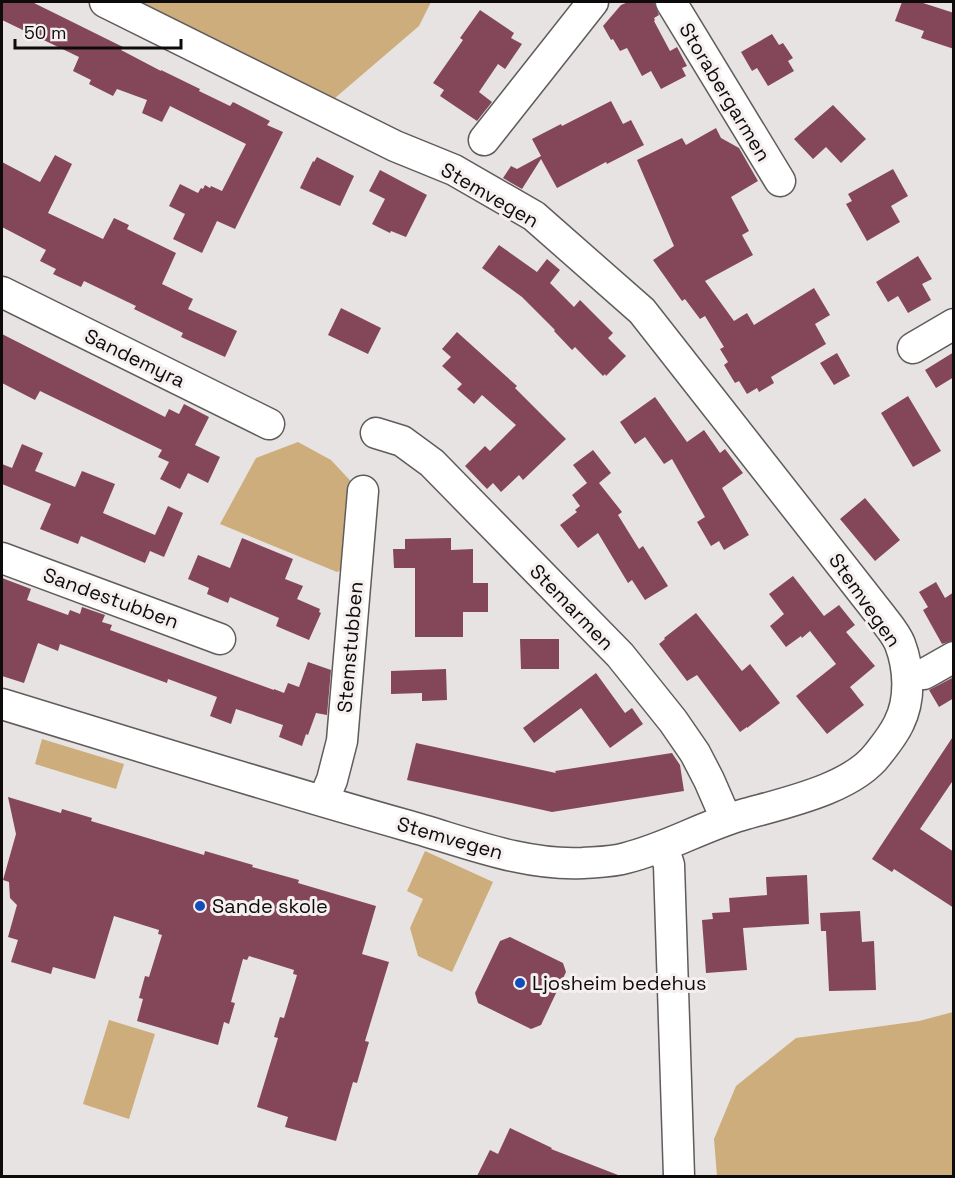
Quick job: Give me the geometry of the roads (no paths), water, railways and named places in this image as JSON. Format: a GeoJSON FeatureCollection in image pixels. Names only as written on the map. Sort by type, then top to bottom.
{"type":"FeatureCollection","features":[{"type":"Feature","properties":{"kind":"street","name":"Stemvegen"},"geometry":{"type":"LineString","coordinates":[[2,704],[189,762],[497,852],[537,861],[582,863],[626,858],[663,846],[726,819],[795,800],[846,780],[872,763],[899,724],[906,701],[907,690],[900,642],[882,617],[642,311],[534,216],[454,170],[385,141],[105,2]]}},
{"type":"Feature","properties":{"kind":"street"},"geometry":{"type":"LineString","coordinates":[[484,140],[593,2]]}},
{"type":"Feature","properties":{"kind":"street","name":"Storabergarmen"},"geometry":{"type":"LineString","coordinates":[[671,2],[780,182]]}},
{"type":"Feature","properties":{"kind":"street","name":"Sandemyra"},"geometry":{"type":"LineString","coordinates":[[2,292],[269,424]]}},
{"type":"Feature","properties":{"kind":"street"},"geometry":{"type":"LineString","coordinates":[[913,348],[954,324]]}},
{"type":"Feature","properties":{"kind":"street","name":"Stemarmen"},"geometry":{"type":"LineString","coordinates":[[376,433],[402,441],[432,463],[620,655],[674,721],[695,753],[726,819]]}},
{"type":"Feature","properties":{"kind":"street","name":"Stemstubben"},"geometry":{"type":"LineString","coordinates":[[323,801],[332,780],[342,741],[363,491]]}},
{"type":"Feature","properties":{"kind":"street","name":"Sandestubben"},"geometry":{"type":"LineString","coordinates":[[2,558],[220,639]]}},
{"type":"Feature","properties":{"kind":"street"},"geometry":{"type":"LineString","coordinates":[[924,675],[954,657]]}},
{"type":"Feature","properties":{"kind":"street"},"geometry":{"type":"LineString","coordinates":[[663,846],[669,865],[679,1176]]}},
{"type":"Feature","properties":{"kind":"place","name":"Sande skole"},"geometry":{"type":"Point","coordinates":[200,906]}},
{"type":"Feature","properties":{"kind":"place","name":"Ljosheim bedehus"},"geometry":{"type":"Point","coordinates":[520,983]}}]}
